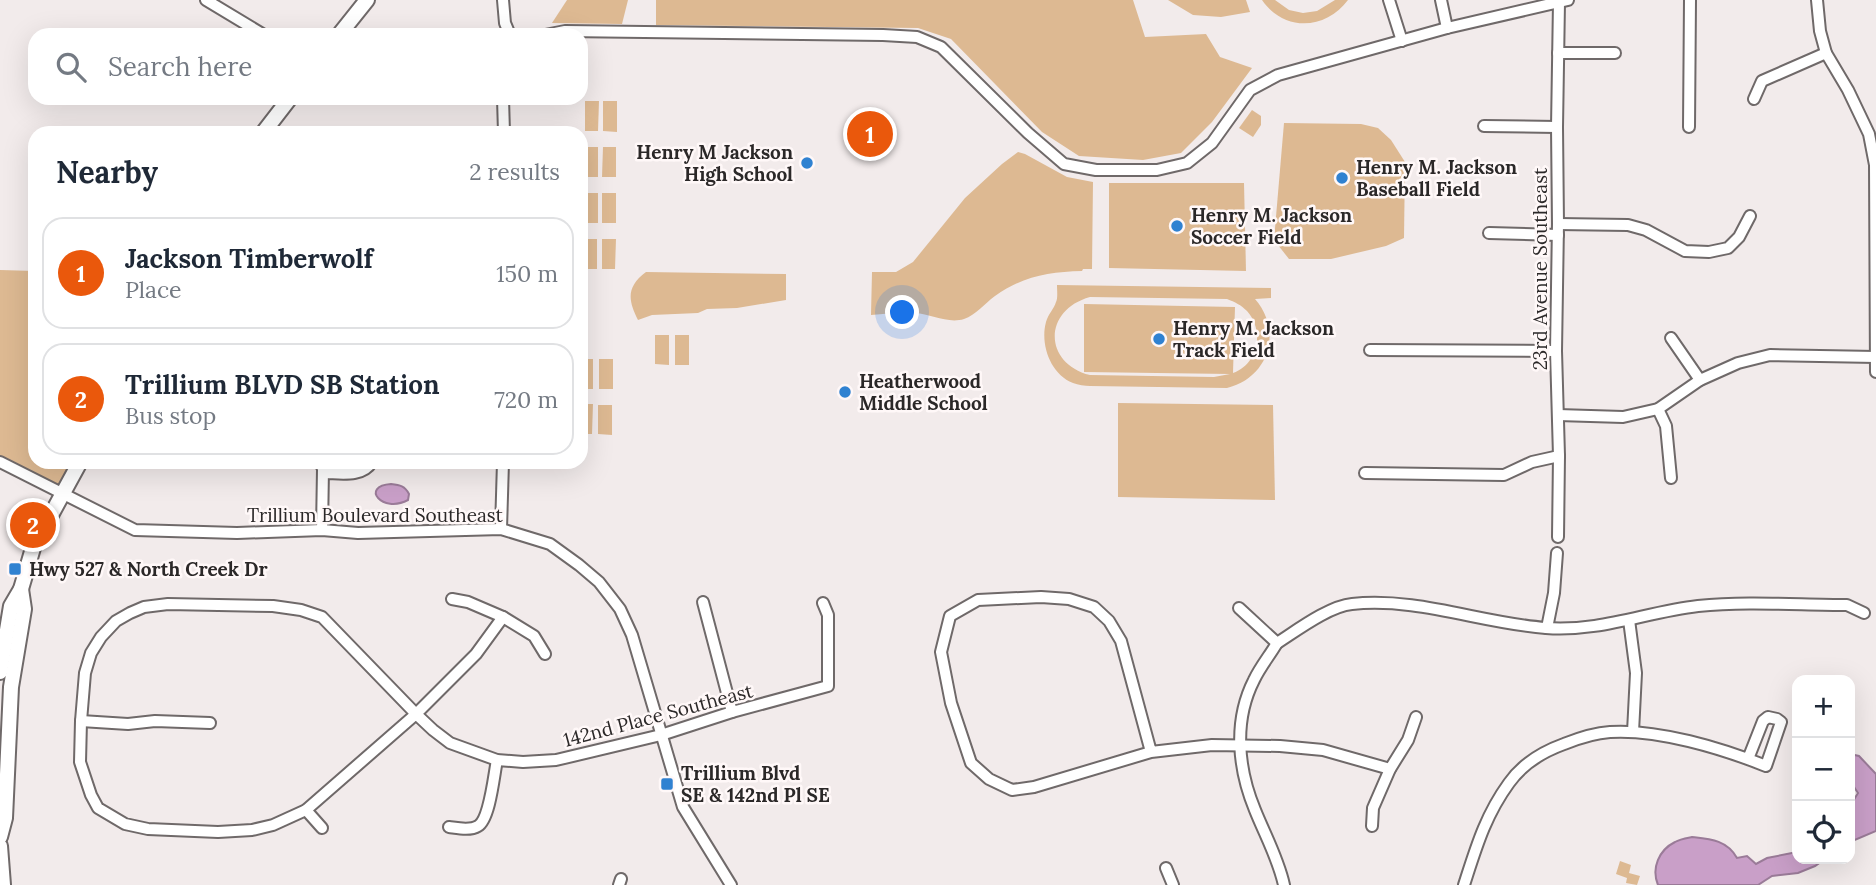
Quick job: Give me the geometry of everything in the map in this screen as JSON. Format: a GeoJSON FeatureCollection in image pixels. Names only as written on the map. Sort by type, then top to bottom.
{"type":"FeatureCollection","features":[{"type":"Feature","properties":{"kind":"main road"},"geometry":{"type":"LineString","coordinates":[[345,28],[367,0]]}},
{"type":"Feature","properties":{"kind":"main road"},"geometry":{"type":"LineString","coordinates":[[268,126],[285,105]]}},
{"type":"Feature","properties":{"kind":"main road"},"geometry":{"type":"LineString","coordinates":[[0,671],[11,606],[21,589],[33,548],[76,469]]}},
{"type":"Feature","properties":{"kind":"main road"},"geometry":{"type":"LineString","coordinates":[[0,837],[5,818],[11,687],[23,609],[21,589]]}},
{"type":"Feature","properties":{"kind":"main road"},"geometry":{"type":"LineString","coordinates":[[0,846],[3,885]]}},
{"type":"Feature","properties":{"kind":"street"},"geometry":{"type":"LineString","coordinates":[[206,0],[252,28]]}},
{"type":"Feature","properties":{"kind":"street"},"geometry":{"type":"LineString","coordinates":[[503,0],[507,28]]}},
{"type":"Feature","properties":{"kind":"street"},"geometry":{"type":"LineString","coordinates":[[1389,0],[1402,41]]}},
{"type":"Feature","properties":{"kind":"street"},"geometry":{"type":"LineString","coordinates":[[1441,0],[1447,28]]}},
{"type":"Feature","properties":{"kind":"street"},"geometry":{"type":"LineString","coordinates":[[1689,128],[1690,0]]}},
{"type":"Feature","properties":{"kind":"street"},"geometry":{"type":"LineString","coordinates":[[1817,0],[1820,31],[1826,53],[1869,134],[1875,166],[1876,372]]}},
{"type":"Feature","properties":{"kind":"street"},"geometry":{"type":"LineString","coordinates":[[588,31],[917,37],[942,47],[1028,133],[1064,164],[1096,170],[1157,170],[1187,163],[1212,143],[1250,90],[1278,75],[1447,28],[1563,1]]}},
{"type":"Feature","properties":{"kind":"street","name":"23rd Avenue Southeast"},"geometry":{"type":"LineString","coordinates":[[1558,537],[1556,127],[1558,53],[1563,1]]}},
{"type":"Feature","properties":{"kind":"street"},"geometry":{"type":"LineString","coordinates":[[1558,53],[1615,53]]}},
{"type":"Feature","properties":{"kind":"street"},"geometry":{"type":"LineString","coordinates":[[1754,99],[1762,81],[1826,53]]}},
{"type":"Feature","properties":{"kind":"street"},"geometry":{"type":"LineString","coordinates":[[503,105],[504,126]]}},
{"type":"Feature","properties":{"kind":"street"},"geometry":{"type":"LineString","coordinates":[[1484,126],[1556,127]]}},
{"type":"Feature","properties":{"kind":"street"},"geometry":{"type":"LineString","coordinates":[[1489,233],[1628,225],[1646,230],[1685,251],[1709,252],[1728,248],[1739,237],[1749,216]]}},
{"type":"Feature","properties":{"kind":"street"},"geometry":{"type":"LineString","coordinates":[[1671,338],[1700,380]]}},
{"type":"Feature","properties":{"kind":"street"},"geometry":{"type":"LineString","coordinates":[[1370,350],[1556,351]]}},
{"type":"Feature","properties":{"kind":"street"},"geometry":{"type":"LineString","coordinates":[[1558,415],[1623,417],[1658,409],[1700,380],[1738,363],[1770,355],[1875,357]]}},
{"type":"Feature","properties":{"kind":"street"},"geometry":{"type":"LineString","coordinates":[[1658,409],[1666,426],[1671,478]]}},
{"type":"Feature","properties":{"kind":"street"},"geometry":{"type":"LineString","coordinates":[[1366,473],[1504,475],[1532,462],[1559,456]]}},
{"type":"Feature","properties":{"kind":"street","name":"Trillium Boulevard Southeast"},"geometry":{"type":"LineString","coordinates":[[0,462],[135,530],[236,533],[322,530],[358,533],[501,529],[550,544],[599,582],[620,609],[632,635],[683,807],[731,885]]}},
{"type":"Feature","properties":{"kind":"street"},"geometry":{"type":"LineString","coordinates":[[322,469],[322,530]]}},
{"type":"Feature","properties":{"kind":"street"},"geometry":{"type":"LineString","coordinates":[[329,469],[356,473],[366,469]]}},
{"type":"Feature","properties":{"kind":"street"},"geometry":{"type":"LineString","coordinates":[[501,529],[503,469]]}},
{"type":"Feature","properties":{"kind":"street"},"geometry":{"type":"LineString","coordinates":[[1546,628],[1554,593],[1557,553]]}},
{"type":"Feature","properties":{"kind":"street"},"geometry":{"type":"LineString","coordinates":[[1151,752],[1121,640],[1109,621],[1094,607],[1069,600],[1041,597],[978,600],[950,616],[941,652],[951,703],[971,763],[989,779],[1012,790],[1034,787],[1151,752],[1212,744],[1323,750],[1390,769]]}},
{"type":"Feature","properties":{"kind":"street"},"geometry":{"type":"LineString","coordinates":[[452,599],[468,602],[503,617],[534,636],[545,654]]}},
{"type":"Feature","properties":{"kind":"street"},"geometry":{"type":"LineString","coordinates":[[702,602],[732,712]]}},
{"type":"Feature","properties":{"kind":"street"},"geometry":{"type":"LineString","coordinates":[[1284,885],[1272,845],[1244,782],[1240,745],[1244,707],[1254,680],[1277,643],[1312,620],[1348,604],[1385,602],[1546,628],[1590,628],[1696,606],[1731,604],[1847,605],[1864,613]]}},
{"type":"Feature","properties":{"kind":"street","name":"142nd Place Southeast"},"geometry":{"type":"LineString","coordinates":[[81,721],[85,673],[91,653],[116,621],[144,607],[169,604],[274,606],[301,610],[322,617],[416,714],[450,743],[497,760],[556,761],[661,735],[828,686],[828,615],[822,603]]}},
{"type":"Feature","properties":{"kind":"street"},"geometry":{"type":"LineString","coordinates":[[1239,608],[1277,643]]}},
{"type":"Feature","properties":{"kind":"street"},"geometry":{"type":"LineString","coordinates":[[210,723],[155,721],[128,724],[81,721],[80,762],[98,808],[125,824],[148,829],[218,832],[252,830],[273,825],[306,810],[416,714],[476,654],[503,617]]}},
{"type":"Feature","properties":{"kind":"street"},"geometry":{"type":"LineString","coordinates":[[1629,620],[1636,673],[1633,732]]}},
{"type":"Feature","properties":{"kind":"street"},"geometry":{"type":"LineString","coordinates":[[1372,826],[1373,808],[1390,769],[1408,740],[1416,717]]}},
{"type":"Feature","properties":{"kind":"street"},"geometry":{"type":"LineString","coordinates":[[1464,885],[1482,827],[1509,782],[1542,752],[1585,736],[1633,732],[1690,742],[1766,766],[1781,722],[1768,717],[1763,721],[1748,759]]}},
{"type":"Feature","properties":{"kind":"street"},"geometry":{"type":"LineString","coordinates":[[449,827],[465,829],[478,826],[485,818],[497,760]]}},
{"type":"Feature","properties":{"kind":"street"},"geometry":{"type":"LineString","coordinates":[[306,810],[322,828]]}},
{"type":"Feature","properties":{"kind":"street"},"geometry":{"type":"LineString","coordinates":[[1166,868],[1172,885]]}},
{"type":"Feature","properties":{"kind":"shaded area"},"geometry":{"type":"Polygon","coordinates":[[[567,0],[628,0],[622,24],[552,23],[567,0]]]}},
{"type":"Feature","properties":{"kind":"shaded area"},"geometry":{"type":"Polygon","coordinates":[[[656,0],[1133,0],[1145,37],[1206,34],[1220,57],[1252,68],[1212,122],[1181,153],[1143,160],[1079,156],[1042,132],[951,39],[918,28],[656,25],[656,0]]]}},
{"type":"Feature","properties":{"kind":"shaded area"},"geometry":{"type":"Polygon","coordinates":[[[1168,0],[1246,0],[1250,12],[1221,17],[1193,15],[1168,0]]]}},
{"type":"Feature","properties":{"kind":"shaded area"},"geometry":{"type":"Polygon","coordinates":[[[1262,0],[1275,0],[1289,10],[1303,13],[1317,11],[1335,0],[1348,0],[1328,17],[1305,23],[1282,18],[1262,0]]]}},
{"type":"Feature","properties":{"kind":"shaded area"},"geometry":{"type":"Polygon","coordinates":[[[588,101],[599,101],[598,131],[588,131],[588,126],[585,126],[585,105],[588,105],[588,101]]]}},
{"type":"Feature","properties":{"kind":"shaded area"},"geometry":{"type":"Polygon","coordinates":[[[603,101],[617,101],[617,132],[603,131],[603,101]]]}},
{"type":"Feature","properties":{"kind":"shaded area"},"geometry":{"type":"Polygon","coordinates":[[[1252,110],[1261,116],[1261,125],[1253,137],[1239,128],[1252,110]]]}},
{"type":"Feature","properties":{"kind":"shaded area","name":"Henry M. Jackson Baseball Field"},"geometry":{"type":"Polygon","coordinates":[[[1284,123],[1361,124],[1378,128],[1391,140],[1405,162],[1404,238],[1386,246],[1331,259],[1289,259],[1274,240],[1284,123]]]}},
{"type":"Feature","properties":{"kind":"shaded area"},"geometry":{"type":"Polygon","coordinates":[[[588,147],[598,147],[598,177],[588,177],[588,147]]]}},
{"type":"Feature","properties":{"kind":"shaded area"},"geometry":{"type":"Polygon","coordinates":[[[603,147],[616,147],[616,177],[602,177],[603,147]]]}},
{"type":"Feature","properties":{"kind":"shaded area"},"geometry":{"type":"Polygon","coordinates":[[[1018,152],[1067,177],[1093,182],[1092,269],[1047,274],[1026,280],[1005,289],[964,319],[952,320],[909,313],[871,315],[872,272],[896,272],[913,262],[965,198],[1018,152]]]}},
{"type":"Feature","properties":{"kind":"shaded area","name":"Henry M. Jackson Soccer Field"},"geometry":{"type":"Polygon","coordinates":[[[1109,183],[1244,183],[1246,271],[1109,268],[1109,183]]]}},
{"type":"Feature","properties":{"kind":"shaded area"},"geometry":{"type":"Polygon","coordinates":[[[588,193],[598,193],[598,223],[588,223],[588,193]]]}},
{"type":"Feature","properties":{"kind":"shaded area"},"geometry":{"type":"Polygon","coordinates":[[[602,193],[616,193],[616,223],[602,223],[602,193]]]}},
{"type":"Feature","properties":{"kind":"shaded area"},"geometry":{"type":"Polygon","coordinates":[[[588,239],[597,239],[597,269],[588,269],[588,239]]]}},
{"type":"Feature","properties":{"kind":"shaded area"},"geometry":{"type":"Polygon","coordinates":[[[602,239],[616,239],[615,269],[602,269],[602,239]]]}},
{"type":"Feature","properties":{"kind":"shaded area"},"geometry":{"type":"Polygon","coordinates":[[[0,270],[28,271],[28,469],[74,469],[63,490],[0,459],[0,270]]]}},
{"type":"Feature","properties":{"kind":"shaded area"},"geometry":{"type":"Polygon","coordinates":[[[646,272],[786,274],[786,300],[737,308],[707,309],[698,313],[652,315],[638,320],[632,306],[631,294],[635,283],[646,272]]]}},
{"type":"Feature","properties":{"kind":"shaded area","name":"Henry M. Jackson Track Field"},"geometry":{"type":"Polygon","coordinates":[[[1057,285],[1271,288],[1271,298],[1255,299],[1264,312],[1268,325],[1270,339],[1267,352],[1262,364],[1253,374],[1241,383],[1227,388],[1075,384],[1065,379],[1053,366],[1044,340],[1046,322],[1057,300],[1057,285]],[[1090,297],[1064,313],[1057,324],[1057,348],[1064,360],[1075,369],[1090,375],[1214,377],[1230,374],[1084,372],[1084,304],[1235,307],[1233,373],[1242,369],[1253,355],[1256,328],[1247,311],[1227,299],[1090,297]]]}},
{"type":"Feature","properties":{"kind":"shaded area"},"geometry":{"type":"Polygon","coordinates":[[[655,335],[669,335],[669,365],[655,364],[655,335]]]}},
{"type":"Feature","properties":{"kind":"shaded area"},"geometry":{"type":"Polygon","coordinates":[[[675,335],[689,335],[689,365],[675,365],[675,335]]]}},
{"type":"Feature","properties":{"kind":"shaded area"},"geometry":{"type":"Polygon","coordinates":[[[588,359],[593,359],[593,389],[588,389],[588,359]]]}},
{"type":"Feature","properties":{"kind":"shaded area"},"geometry":{"type":"Polygon","coordinates":[[[599,359],[613,359],[613,389],[599,389],[599,359]]]}},
{"type":"Feature","properties":{"kind":"shaded area"},"geometry":{"type":"Polygon","coordinates":[[[1118,403],[1273,405],[1275,500],[1118,497],[1118,403]]]}},
{"type":"Feature","properties":{"kind":"shaded area"},"geometry":{"type":"Polygon","coordinates":[[[588,404],[593,404],[592,434],[588,434],[588,404]]]}},
{"type":"Feature","properties":{"kind":"shaded area"},"geometry":{"type":"Polygon","coordinates":[[[598,405],[612,405],[612,435],[598,434],[598,405]]]}},
{"type":"Feature","properties":{"kind":"shaded area"},"geometry":{"type":"Polygon","coordinates":[[[391,484],[406,489],[408,500],[390,504],[378,498],[377,489],[391,484]]]}},
{"type":"Feature","properties":{"kind":"shaded area"},"geometry":{"type":"Polygon","coordinates":[[[1855,755],[1876,774],[1876,831],[1855,840],[1855,798],[1858,793],[1855,788],[1855,755]]]}},
{"type":"Feature","properties":{"kind":"shaded area"},"geometry":{"type":"Polygon","coordinates":[[[1692,837],[1718,842],[1728,847],[1737,858],[1747,856],[1756,864],[1767,858],[1792,853],[1792,864],[1818,864],[1798,873],[1772,876],[1758,885],[1658,885],[1655,872],[1658,860],[1669,845],[1692,837]]]}},
{"type":"Feature","properties":{"kind":"shaded area"},"geometry":{"type":"Polygon","coordinates":[[[1620,861],[1631,865],[1629,873],[1640,876],[1637,885],[1626,883],[1627,878],[1616,874],[1620,861]]]}},
{"type":"Feature","properties":{"kind":"place","name":"Jackson Timberwolf"},"geometry":{"type":"Point","coordinates":[870,134]}},
{"type":"Feature","properties":{"kind":"place","name":"Henry M Jackson High School"},"geometry":{"type":"Point","coordinates":[807,163]}},
{"type":"Feature","properties":{"kind":"place","name":"Henry M. Jackson Baseball Field"},"geometry":{"type":"Point","coordinates":[1342,178]}},
{"type":"Feature","properties":{"kind":"place","name":"Henry M. Jackson Soccer Field"},"geometry":{"type":"Point","coordinates":[1177,226]}},
{"type":"Feature","properties":{"kind":"place","name":"Henry M. Jackson Track Field"},"geometry":{"type":"Point","coordinates":[1159,339]}},
{"type":"Feature","properties":{"kind":"place","name":"Heatherwood Middle School"},"geometry":{"type":"Point","coordinates":[845,392]}},
{"type":"Feature","properties":{"kind":"place","name":"Trillium BLVD SB Station"},"geometry":{"type":"Point","coordinates":[33,525]}},
{"type":"Feature","properties":{"kind":"place","name":"Hwy 527 & North Creek Dr"},"geometry":{"type":"Point","coordinates":[15,569]}},
{"type":"Feature","properties":{"kind":"place","name":"Trillium Blvd SE & 142nd Pl SE"},"geometry":{"type":"Point","coordinates":[667,784]}}]}
